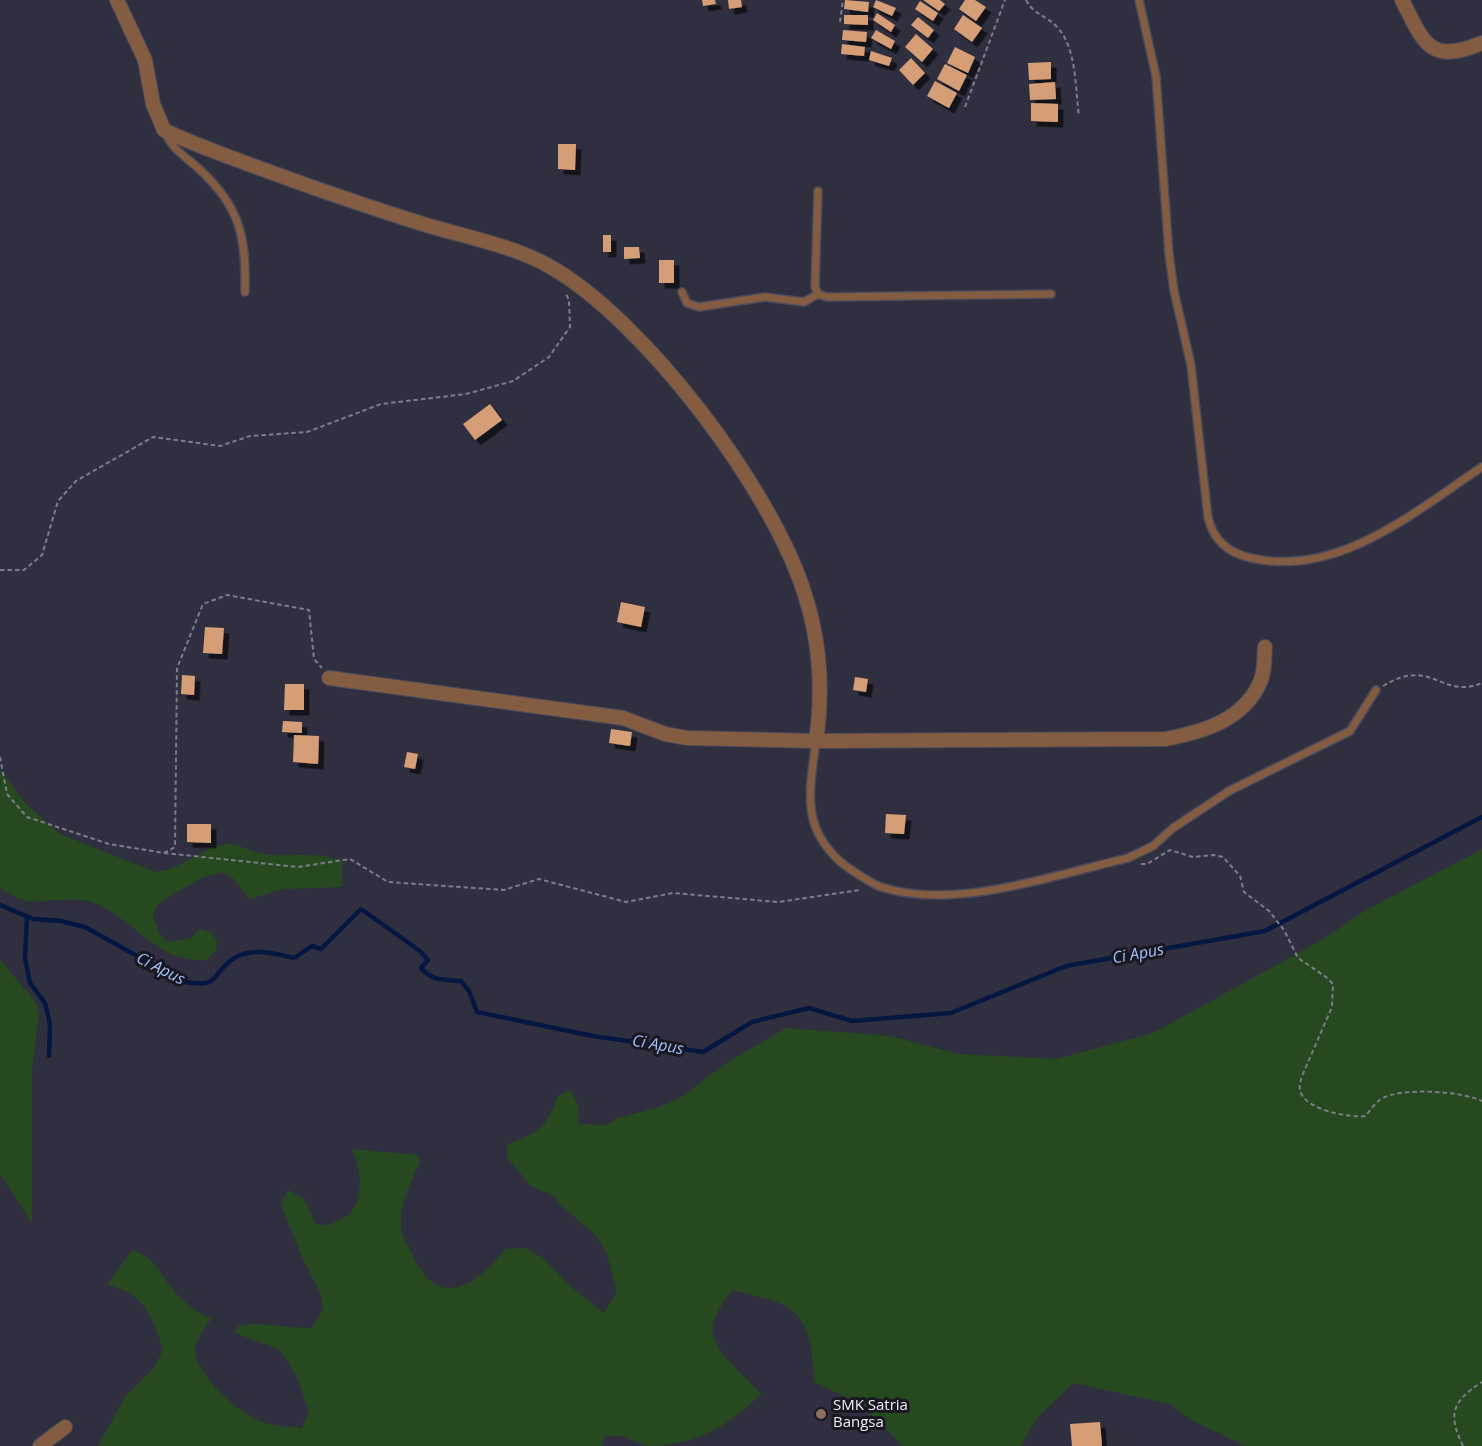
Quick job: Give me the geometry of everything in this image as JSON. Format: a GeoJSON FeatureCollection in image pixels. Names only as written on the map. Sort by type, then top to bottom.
{"type":"FeatureCollection","features":[{"type":"Feature","properties":{"kind":"street"},"geometry":{"type":"LineString","coordinates":[[117,0],[145,60],[153,104],[164,130],[307,185],[507,249],[549,266],[592,297],[639,339],[752,483],[778,530],[805,595],[817,648],[820,694],[816,741]]}},
{"type":"Feature","properties":{"kind":"street"},"geometry":{"type":"LineString","coordinates":[[1402,0],[1422,38],[1429,46],[1441,52],[1459,51],[1482,43]]}},
{"type":"Feature","properties":{"kind":"street"},"geometry":{"type":"LineString","coordinates":[[329,678],[623,718],[665,734],[687,738],[816,741],[1165,740],[1199,733],[1241,709],[1262,679],[1265,647]]}},
{"type":"Feature","properties":{"kind":"street"},"geometry":{"type":"LineString","coordinates":[[40,1446],[65,1427]]}},
{"type":"Feature","properties":{"kind":"lane"},"geometry":{"type":"LineString","coordinates":[[1139,0],[1156,75],[1174,291],[1191,364],[1208,517],[1216,538],[1228,549],[1261,561],[1297,562],[1340,552],[1385,531],[1482,467]]}},
{"type":"Feature","properties":{"kind":"lane"},"geometry":{"type":"LineString","coordinates":[[164,130],[175,149],[216,186],[238,222],[246,255],[245,292]]}},
{"type":"Feature","properties":{"kind":"lane"},"geometry":{"type":"LineString","coordinates":[[819,191],[815,268],[815,287],[819,294],[827,297],[1052,294]]}},
{"type":"Feature","properties":{"kind":"lane"},"geometry":{"type":"LineString","coordinates":[[682,292],[687,303],[699,307],[765,297],[804,302],[819,294]]}},
{"type":"Feature","properties":{"kind":"lane"},"geometry":{"type":"LineString","coordinates":[[816,741],[811,795],[812,818],[820,839],[842,865],[879,887],[916,896],[958,896],[1128,858],[1153,846],[1173,828],[1229,791],[1350,731],[1376,690]]}},
{"type":"Feature","properties":{"kind":"path"},"geometry":{"type":"LineString","coordinates":[[840,22],[843,0]]}},
{"type":"Feature","properties":{"kind":"path"},"geometry":{"type":"LineString","coordinates":[[965,107],[1005,0]]}},
{"type":"Feature","properties":{"kind":"path"},"geometry":{"type":"LineString","coordinates":[[1026,0],[1032,11],[1055,25],[1068,41],[1079,116]]}},
{"type":"Feature","properties":{"kind":"path"},"geometry":{"type":"LineString","coordinates":[[0,570],[24,570],[42,555],[58,501],[76,481],[153,437],[220,446],[250,436],[307,432],[381,404],[466,394],[513,381],[549,357],[570,327],[569,300],[564,292]]}},
{"type":"Feature","properties":{"kind":"path"},"geometry":{"type":"LineString","coordinates":[[164,853],[175,847],[177,668],[203,604],[227,595],[309,610],[314,659],[329,678]]}},
{"type":"Feature","properties":{"kind":"path"},"geometry":{"type":"LineString","coordinates":[[1376,690],[1397,677],[1414,673],[1436,678],[1455,687],[1469,688],[1482,682]]}},
{"type":"Feature","properties":{"kind":"path"},"geometry":{"type":"LineString","coordinates":[[0,757],[8,794],[27,817],[109,844],[164,853],[298,867],[351,859],[388,882],[504,890],[538,879],[626,902],[673,893],[778,902],[879,887]]}},
{"type":"Feature","properties":{"kind":"path"},"geometry":{"type":"LineString","coordinates":[[1128,858],[1148,864],[1170,850],[1193,857],[1214,855],[1223,857],[1240,876],[1244,892],[1269,911],[1284,930],[1298,958],[1333,984],[1332,1007],[1299,1087],[1303,1097],[1322,1109],[1354,1117],[1365,1116],[1379,1100],[1390,1095],[1449,1092],[1482,1100]]}},
{"type":"Feature","properties":{"kind":"path"},"geometry":{"type":"LineString","coordinates":[[1463,1446],[1457,1434],[1454,1414],[1456,1403],[1482,1382]]}},
{"type":"Feature","properties":{"kind":"green space"},"geometry":{"type":"Polygon","coordinates":[[[0,769],[24,802],[60,834],[156,872],[173,868],[220,845],[230,844],[270,855],[312,855],[342,861],[342,887],[284,889],[249,899],[232,877],[220,872],[202,878],[158,904],[153,916],[158,931],[167,942],[192,938],[199,929],[210,932],[217,940],[216,950],[206,960],[175,955],[161,949],[114,914],[92,902],[25,900],[0,887],[0,769]]]}},
{"type":"Feature","properties":{"kind":"green space"},"geometry":{"type":"Polygon","coordinates":[[[1482,849],[1482,1446],[1246,1446],[1191,1420],[1170,1404],[1073,1383],[1038,1417],[1021,1446],[902,1446],[881,1423],[862,1408],[814,1382],[812,1350],[806,1330],[794,1313],[773,1301],[732,1290],[716,1314],[712,1332],[721,1352],[761,1394],[725,1424],[682,1442],[649,1446],[612,1435],[605,1436],[602,1446],[98,1446],[125,1397],[154,1368],[163,1350],[145,1308],[130,1293],[107,1285],[132,1250],[141,1253],[153,1262],[180,1297],[192,1308],[211,1319],[199,1337],[195,1348],[202,1369],[219,1391],[240,1409],[260,1421],[302,1428],[309,1411],[297,1377],[280,1350],[235,1333],[238,1326],[248,1325],[312,1328],[323,1310],[321,1295],[301,1255],[281,1204],[288,1190],[304,1199],[315,1223],[325,1226],[348,1215],[359,1195],[360,1187],[359,1171],[352,1149],[418,1155],[420,1163],[405,1197],[401,1224],[403,1236],[412,1254],[422,1272],[433,1283],[445,1287],[457,1287],[482,1274],[505,1249],[525,1248],[543,1258],[572,1288],[604,1313],[617,1291],[606,1251],[594,1234],[558,1203],[556,1197],[531,1186],[507,1158],[507,1144],[540,1128],[558,1096],[570,1090],[578,1104],[579,1124],[607,1125],[618,1118],[659,1107],[683,1096],[723,1065],[786,1028],[890,1036],[959,1054],[1056,1059],[1153,1033],[1320,941],[1366,910],[1482,849]]]}},
{"type":"Feature","properties":{"kind":"green space"},"geometry":{"type":"Polygon","coordinates":[[[0,960],[35,1001],[39,1015],[32,1069],[32,1223],[0,1174],[0,960]]]}},
{"type":"Feature","properties":{"kind":"building"},"geometry":{"type":"Polygon","coordinates":[[[702,0],[715,0],[716,4],[703,6],[702,0]]]}},
{"type":"Feature","properties":{"kind":"building"},"geometry":{"type":"Polygon","coordinates":[[[728,0],[741,0],[742,7],[729,9],[728,0]]]}},
{"type":"Feature","properties":{"kind":"building"},"geometry":{"type":"Polygon","coordinates":[[[845,0],[869,2],[868,12],[844,9],[845,0]]]}},
{"type":"Feature","properties":{"kind":"building"},"geometry":{"type":"Polygon","coordinates":[[[876,0],[896,8],[892,16],[873,7],[876,0]]]}},
{"type":"Feature","properties":{"kind":"building"},"geometry":{"type":"Polygon","coordinates":[[[923,0],[940,0],[945,4],[939,11],[923,0]]]}},
{"type":"Feature","properties":{"kind":"building"},"geometry":{"type":"Polygon","coordinates":[[[965,0],[975,0],[986,7],[976,21],[959,9],[965,0]]]}},
{"type":"Feature","properties":{"kind":"building"},"geometry":{"type":"Polygon","coordinates":[[[920,1],[938,13],[933,21],[915,9],[920,1]]]}},
{"type":"Feature","properties":{"kind":"building"},"geometry":{"type":"Polygon","coordinates":[[[877,13],[895,25],[891,32],[873,20],[877,13]]]}},
{"type":"Feature","properties":{"kind":"building"},"geometry":{"type":"Polygon","coordinates":[[[844,15],[868,15],[868,25],[844,24],[844,15]]]}},
{"type":"Feature","properties":{"kind":"building"},"geometry":{"type":"Polygon","coordinates":[[[963,15],[982,28],[972,42],[954,29],[963,15]]]}},
{"type":"Feature","properties":{"kind":"building"},"geometry":{"type":"Polygon","coordinates":[[[918,17],[934,30],[928,38],[911,25],[918,17]]]}},
{"type":"Feature","properties":{"kind":"building"},"geometry":{"type":"Polygon","coordinates":[[[843,30],[867,32],[866,42],[842,40],[843,30]]]}},
{"type":"Feature","properties":{"kind":"building"},"geometry":{"type":"Polygon","coordinates":[[[876,30],[895,41],[891,49],[871,38],[876,30]]]}},
{"type":"Feature","properties":{"kind":"building"},"geometry":{"type":"Polygon","coordinates":[[[916,34],[933,49],[922,62],[905,47],[916,34]]]}},
{"type":"Feature","properties":{"kind":"building"},"geometry":{"type":"Polygon","coordinates":[[[842,44],[865,47],[864,56],[841,54],[842,44]]]}},
{"type":"Feature","properties":{"kind":"building"},"geometry":{"type":"Polygon","coordinates":[[[955,47],[975,57],[968,73],[947,63],[955,47]]]}},
{"type":"Feature","properties":{"kind":"building"},"geometry":{"type":"Polygon","coordinates":[[[871,51],[892,58],[889,66],[869,60],[871,51]]]}},
{"type":"Feature","properties":{"kind":"building"},"geometry":{"type":"Polygon","coordinates":[[[911,58],[925,73],[913,85],[899,70],[911,58]]]}},
{"type":"Feature","properties":{"kind":"building"},"geometry":{"type":"Polygon","coordinates":[[[1051,62],[1051,79],[1029,80],[1028,63],[1051,62]]]}},
{"type":"Feature","properties":{"kind":"building"},"geometry":{"type":"Polygon","coordinates":[[[945,64],[967,75],[959,91],[937,79],[945,64]]]}},
{"type":"Feature","properties":{"kind":"building"},"geometry":{"type":"Polygon","coordinates":[[[935,81],[957,93],[949,108],[927,96],[935,81]]]}},
{"type":"Feature","properties":{"kind":"building"},"geometry":{"type":"Polygon","coordinates":[[[1055,82],[1056,99],[1030,100],[1029,84],[1055,82]]]}},
{"type":"Feature","properties":{"kind":"building"},"geometry":{"type":"Polygon","coordinates":[[[1031,103],[1058,104],[1058,122],[1031,121],[1031,103]]]}},
{"type":"Feature","properties":{"kind":"building"},"geometry":{"type":"Polygon","coordinates":[[[558,144],[576,144],[575,170],[558,169],[558,144]]]}},
{"type":"Feature","properties":{"kind":"building"},"geometry":{"type":"Polygon","coordinates":[[[603,235],[611,235],[611,252],[603,252],[603,235]]]}},
{"type":"Feature","properties":{"kind":"building"},"geometry":{"type":"Polygon","coordinates":[[[624,247],[639,247],[640,258],[624,259],[624,247]]]}},
{"type":"Feature","properties":{"kind":"building"},"geometry":{"type":"Polygon","coordinates":[[[659,260],[674,260],[674,283],[659,283],[659,260]]]}},
{"type":"Feature","properties":{"kind":"building"},"geometry":{"type":"Polygon","coordinates":[[[490,404],[502,420],[475,440],[463,424],[490,404]]]}},
{"type":"Feature","properties":{"kind":"building"},"geometry":{"type":"Polygon","coordinates":[[[621,602],[645,607],[641,627],[617,622],[621,602]]]}},
{"type":"Feature","properties":{"kind":"building"},"geometry":{"type":"Polygon","coordinates":[[[205,627],[224,628],[222,654],[203,653],[205,627]]]}},
{"type":"Feature","properties":{"kind":"building"},"geometry":{"type":"Polygon","coordinates":[[[182,675],[195,676],[194,695],[181,694],[182,675]]]}},
{"type":"Feature","properties":{"kind":"building"},"geometry":{"type":"Polygon","coordinates":[[[855,677],[868,679],[866,692],[853,690],[855,677]]]}},
{"type":"Feature","properties":{"kind":"building"},"geometry":{"type":"Polygon","coordinates":[[[285,684],[304,684],[304,710],[284,710],[285,684]]]}},
{"type":"Feature","properties":{"kind":"building"},"geometry":{"type":"Polygon","coordinates":[[[283,721],[302,722],[302,733],[282,732],[283,721]]]}},
{"type":"Feature","properties":{"kind":"building"},"geometry":{"type":"Polygon","coordinates":[[[611,729],[632,732],[630,746],[609,743],[611,729]]]}},
{"type":"Feature","properties":{"kind":"building"},"geometry":{"type":"Polygon","coordinates":[[[294,735],[319,736],[318,764],[293,762],[294,735]]]}},
{"type":"Feature","properties":{"kind":"building"},"geometry":{"type":"Polygon","coordinates":[[[407,752],[418,754],[415,769],[404,767],[407,752]]]}},
{"type":"Feature","properties":{"kind":"building"},"geometry":{"type":"Polygon","coordinates":[[[886,814],[906,815],[904,834],[885,833],[886,814]]]}},
{"type":"Feature","properties":{"kind":"building"},"geometry":{"type":"Polygon","coordinates":[[[187,824],[211,824],[211,843],[187,842],[187,824]]]}},
{"type":"Feature","properties":{"kind":"building"},"geometry":{"type":"Polygon","coordinates":[[[1100,1422],[1102,1446],[1072,1446],[1070,1424],[1100,1422]]]}},
{"type":"Feature","properties":{"kind":"waterway","name":"Ci Apus"},"geometry":{"type":"LineString","coordinates":[[0,905],[33,919],[61,921],[85,927],[184,982],[196,983],[213,980],[223,967],[237,956],[261,952],[294,958],[312,946],[321,949],[361,909],[420,951],[428,960],[421,968],[425,972],[439,979],[461,981],[469,991],[477,1012],[593,1036],[703,1052],[752,1022],[809,1008],[852,1021],[951,1013],[1066,966],[1265,931],[1482,817]]}},
{"type":"Feature","properties":{"kind":"waterway"},"geometry":{"type":"LineString","coordinates":[[27,916],[25,958],[30,983],[45,1003],[50,1024],[49,1056]]}},
{"type":"Feature","properties":{"kind":"place","name":"SMK Satria Bangsa"},"geometry":{"type":"Point","coordinates":[821,1414]}}]}
